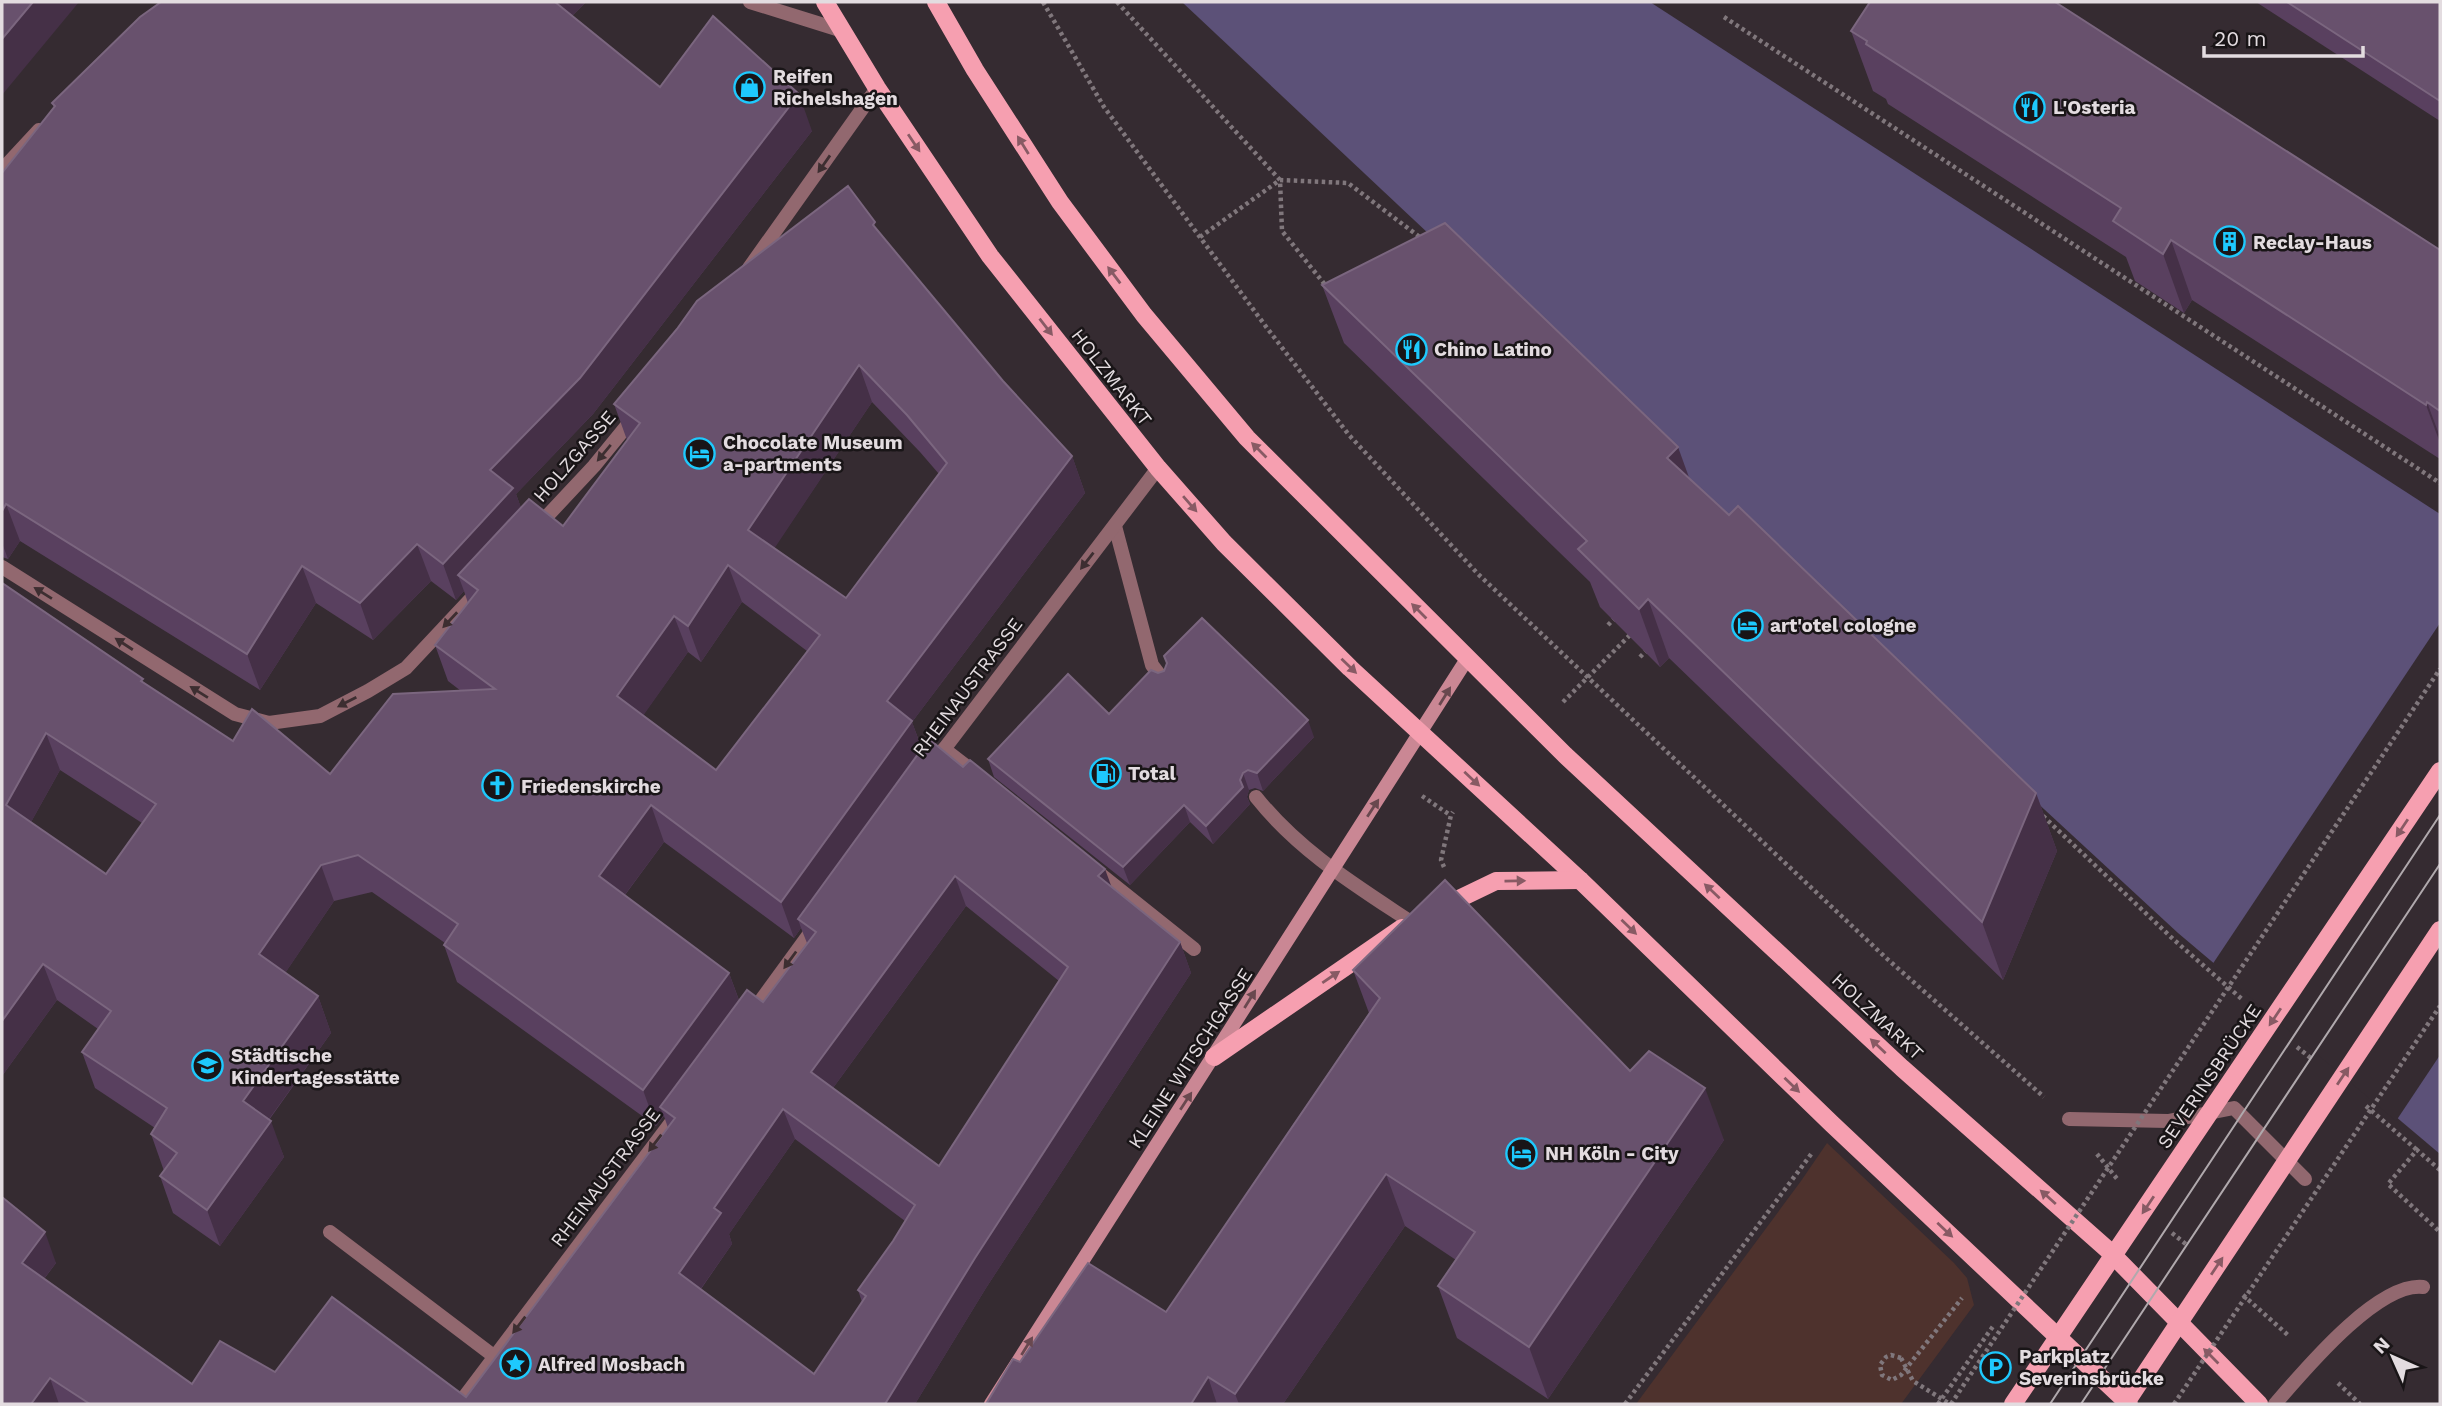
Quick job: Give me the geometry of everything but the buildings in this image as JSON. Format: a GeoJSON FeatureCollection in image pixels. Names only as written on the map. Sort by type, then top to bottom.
{"type":"FeatureCollection","features":[{"type":"Feature","properties":{"kind":"main road","name":"HOLZMARKT"},"geometry":{"type":"LineString","coordinates":[[825,2],[877,88],[990,256],[1158,468],[1224,543],[1350,668],[1580,880],[2127,1404]]}},
{"type":"Feature","properties":{"kind":"main road","name":"HOLZMARKT"},"geometry":{"type":"LineString","coordinates":[[936,2],[975,70],[1060,202],[1144,315],[1247,438],[1564,755],[1902,1068],[2108,1250],[2259,1404]]}},
{"type":"Feature","properties":{"kind":"main road","name":"SEVERINSBRÜCKE"},"geometry":{"type":"LineString","coordinates":[[2013,1404],[2440,771]]}},
{"type":"Feature","properties":{"kind":"main road"},"geometry":{"type":"LineString","coordinates":[[1214,1057],[1411,922],[1496,881],[1580,880]]}},
{"type":"Feature","properties":{"kind":"main road"},"geometry":{"type":"LineString","coordinates":[[2127,1404],[2440,930]]}},
{"type":"Feature","properties":{"kind":"street"},"geometry":{"type":"LineString","coordinates":[[750,2],[843,31]]}},
{"type":"Feature","properties":{"kind":"street"},"geometry":{"type":"LineString","coordinates":[[744,275],[877,88]]}},
{"type":"Feature","properties":{"kind":"street"},"geometry":{"type":"LineString","coordinates":[[2,170],[47,121]]}},
{"type":"Feature","properties":{"kind":"street","name":"HOLZGASSE"},"geometry":{"type":"LineString","coordinates":[[528,536],[594,466],[647,402]]}},
{"type":"Feature","properties":{"kind":"street","name":"RHEINAUSTRASSE"},"geometry":{"type":"LineString","coordinates":[[920,782],[1158,468]]}},
{"type":"Feature","properties":{"kind":"street"},"geometry":{"type":"LineString","coordinates":[[1115,526],[1152,665],[1164,681]]}},
{"type":"Feature","properties":{"kind":"street"},"geometry":{"type":"LineString","coordinates":[[2,567],[234,714],[269,723],[320,716],[407,668],[491,577]]}},
{"type":"Feature","properties":{"kind":"street"},"geometry":{"type":"LineString","coordinates":[[1422,732],[1467,659]]}},
{"type":"Feature","properties":{"kind":"street","name":"KLEINE WITSCHGASSE"},"geometry":{"type":"LineString","coordinates":[[991,1404],[1422,732]]}},
{"type":"Feature","properties":{"kind":"street"},"geometry":{"type":"LineString","coordinates":[[944,749],[988,784]]}},
{"type":"Feature","properties":{"kind":"street"},"geometry":{"type":"LineString","coordinates":[[1256,797],[1278,825],[1332,871],[1411,922]]}},
{"type":"Feature","properties":{"kind":"street"},"geometry":{"type":"LineString","coordinates":[[1085,862],[1194,949]]}},
{"type":"Feature","properties":{"kind":"street"},"geometry":{"type":"LineString","coordinates":[[744,1023],[824,913]]}},
{"type":"Feature","properties":{"kind":"street","name":"RHEINAUSTRASSE"},"geometry":{"type":"LineString","coordinates":[[459,1404],[688,1100]]}},
{"type":"Feature","properties":{"kind":"street"},"geometry":{"type":"LineString","coordinates":[[2069,1119],[2168,1121],[2234,1108],[2305,1179]]}},
{"type":"Feature","properties":{"kind":"street"},"geometry":{"type":"LineString","coordinates":[[330,1232],[495,1357]]}},
{"type":"Feature","properties":{"kind":"street"},"geometry":{"type":"LineString","coordinates":[[2275,1404],[2314,1360],[2365,1311],[2414,1286],[2423,1287]]}},
{"type":"Feature","properties":{"kind":"path"},"geometry":{"type":"LineString","coordinates":[[1043,2],[1104,107],[1349,435],[1478,574],[1885,957],[2069,1119],[2120,1182]]}},
{"type":"Feature","properties":{"kind":"path"},"geometry":{"type":"LineString","coordinates":[[1117,2],[1280,180],[1282,231],[1303,261],[1330,291]]}},
{"type":"Feature","properties":{"kind":"path"},"geometry":{"type":"LineString","coordinates":[[1724,17],[2440,483]]}},
{"type":"Feature","properties":{"kind":"path"},"geometry":{"type":"LineString","coordinates":[[1200,237],[1280,180],[1348,183],[1423,240]]}},
{"type":"Feature","properties":{"kind":"path"},"geometry":{"type":"LineString","coordinates":[[1608,625],[1622,611]]}},
{"type":"Feature","properties":{"kind":"path"},"geometry":{"type":"LineString","coordinates":[[1589,677],[1638,627]]}},
{"type":"Feature","properties":{"kind":"path"},"geometry":{"type":"LineString","coordinates":[[1640,657],[1654,643]]}},
{"type":"Feature","properties":{"kind":"path"},"geometry":{"type":"LineString","coordinates":[[1986,1269],[1904,1370],[1901,1376],[1892,1380],[1882,1375],[1880,1365],[1886,1357],[1897,1356],[1900,1358],[1913,1381],[1951,1404],[2440,669]]}},
{"type":"Feature","properties":{"kind":"path"},"geometry":{"type":"LineString","coordinates":[[2041,815],[2173,939],[2244,1000]]}},
{"type":"Feature","properties":{"kind":"path"},"geometry":{"type":"LineString","coordinates":[[2175,1404],[2440,1006]]}},
{"type":"Feature","properties":{"kind":"path"},"geometry":{"type":"LineString","coordinates":[[2295,1044],[2315,1062]]}},
{"type":"Feature","properties":{"kind":"path"},"geometry":{"type":"LineString","coordinates":[[2356,1097],[2440,1170]]}},
{"type":"Feature","properties":{"kind":"path"},"geometry":{"type":"LineString","coordinates":[[1625,1404],[1796,1177],[1832,1124]]}},
{"type":"Feature","properties":{"kind":"path"},"geometry":{"type":"LineString","coordinates":[[2417,1150],[2388,1184],[2440,1232]]}},
{"type":"Feature","properties":{"kind":"path"},"geometry":{"type":"LineString","coordinates":[[2172,1232],[2192,1250]]}},
{"type":"Feature","properties":{"kind":"path"},"geometry":{"type":"LineString","coordinates":[[2242,1295],[2360,1404]]}},
{"type":"Feature","properties":{"kind":"path"},"geometry":{"type":"LineString","coordinates":[[1938,1404],[2014,1296]]}},
{"type":"Feature","properties":{"kind":"shaded area"},"geometry":{"type":"Polygon","coordinates":[[[1182,2],[1650,2],[2440,514],[2440,1154],[2178,933],[1875,653],[1182,2]]]}},
{"type":"Feature","properties":{"kind":"shaded area"},"geometry":{"type":"Polygon","coordinates":[[[1827,1143],[1954,1263],[1967,1278],[1974,1305],[1901,1404],[1636,1404],[1801,1181],[1827,1143]]]}},
{"type":"Feature","properties":{"kind":"pier"},"geometry":{"type":"Polygon","coordinates":[[[2440,623],[2440,1055],[2396,1121],[2212,965],[2440,623]]]}},
{"type":"Feature","properties":{"kind":"tram line"},"geometry":{"type":"LineString","coordinates":[[2050,1404],[2440,815]]}},
{"type":"Feature","properties":{"kind":"tram line"},"geometry":{"type":"LineString","coordinates":[[2081,1404],[2440,864]]}},
{"type":"Feature","properties":{"kind":"place","name":"Reifen Richelshagen"},"geometry":{"type":"Point","coordinates":[750,87]}},
{"type":"Feature","properties":{"kind":"place","name":"L'Osteria"},"geometry":{"type":"Point","coordinates":[2030,107]}},
{"type":"Feature","properties":{"kind":"place","name":"Reclay-Haus"},"geometry":{"type":"Point","coordinates":[2230,242]}},
{"type":"Feature","properties":{"kind":"place","name":"Chino Latino"},"geometry":{"type":"Point","coordinates":[1411,349]}},
{"type":"Feature","properties":{"kind":"place","name":"Chocolate Museum a-partments"},"geometry":{"type":"Point","coordinates":[700,453]}},
{"type":"Feature","properties":{"kind":"place","name":"art'otel cologne"},"geometry":{"type":"Point","coordinates":[1747,625]}},
{"type":"Feature","properties":{"kind":"place","name":"Total"},"geometry":{"type":"Point","coordinates":[1105,773]}},
{"type":"Feature","properties":{"kind":"place","name":"Friedenskirche"},"geometry":{"type":"Point","coordinates":[498,786]}},
{"type":"Feature","properties":{"kind":"place","name":"Städtische Kindertagesstätte"},"geometry":{"type":"Point","coordinates":[208,1066]}},
{"type":"Feature","properties":{"kind":"place","name":"NH Köln - City"},"geometry":{"type":"Point","coordinates":[1522,1153]}},
{"type":"Feature","properties":{"kind":"place","name":"Alfred Mosbach"},"geometry":{"type":"Point","coordinates":[515,1364]}},
{"type":"Feature","properties":{"kind":"place","name":"Parkplatz Severinsbrücke"},"geometry":{"type":"Point","coordinates":[1996,1367]}}]}
